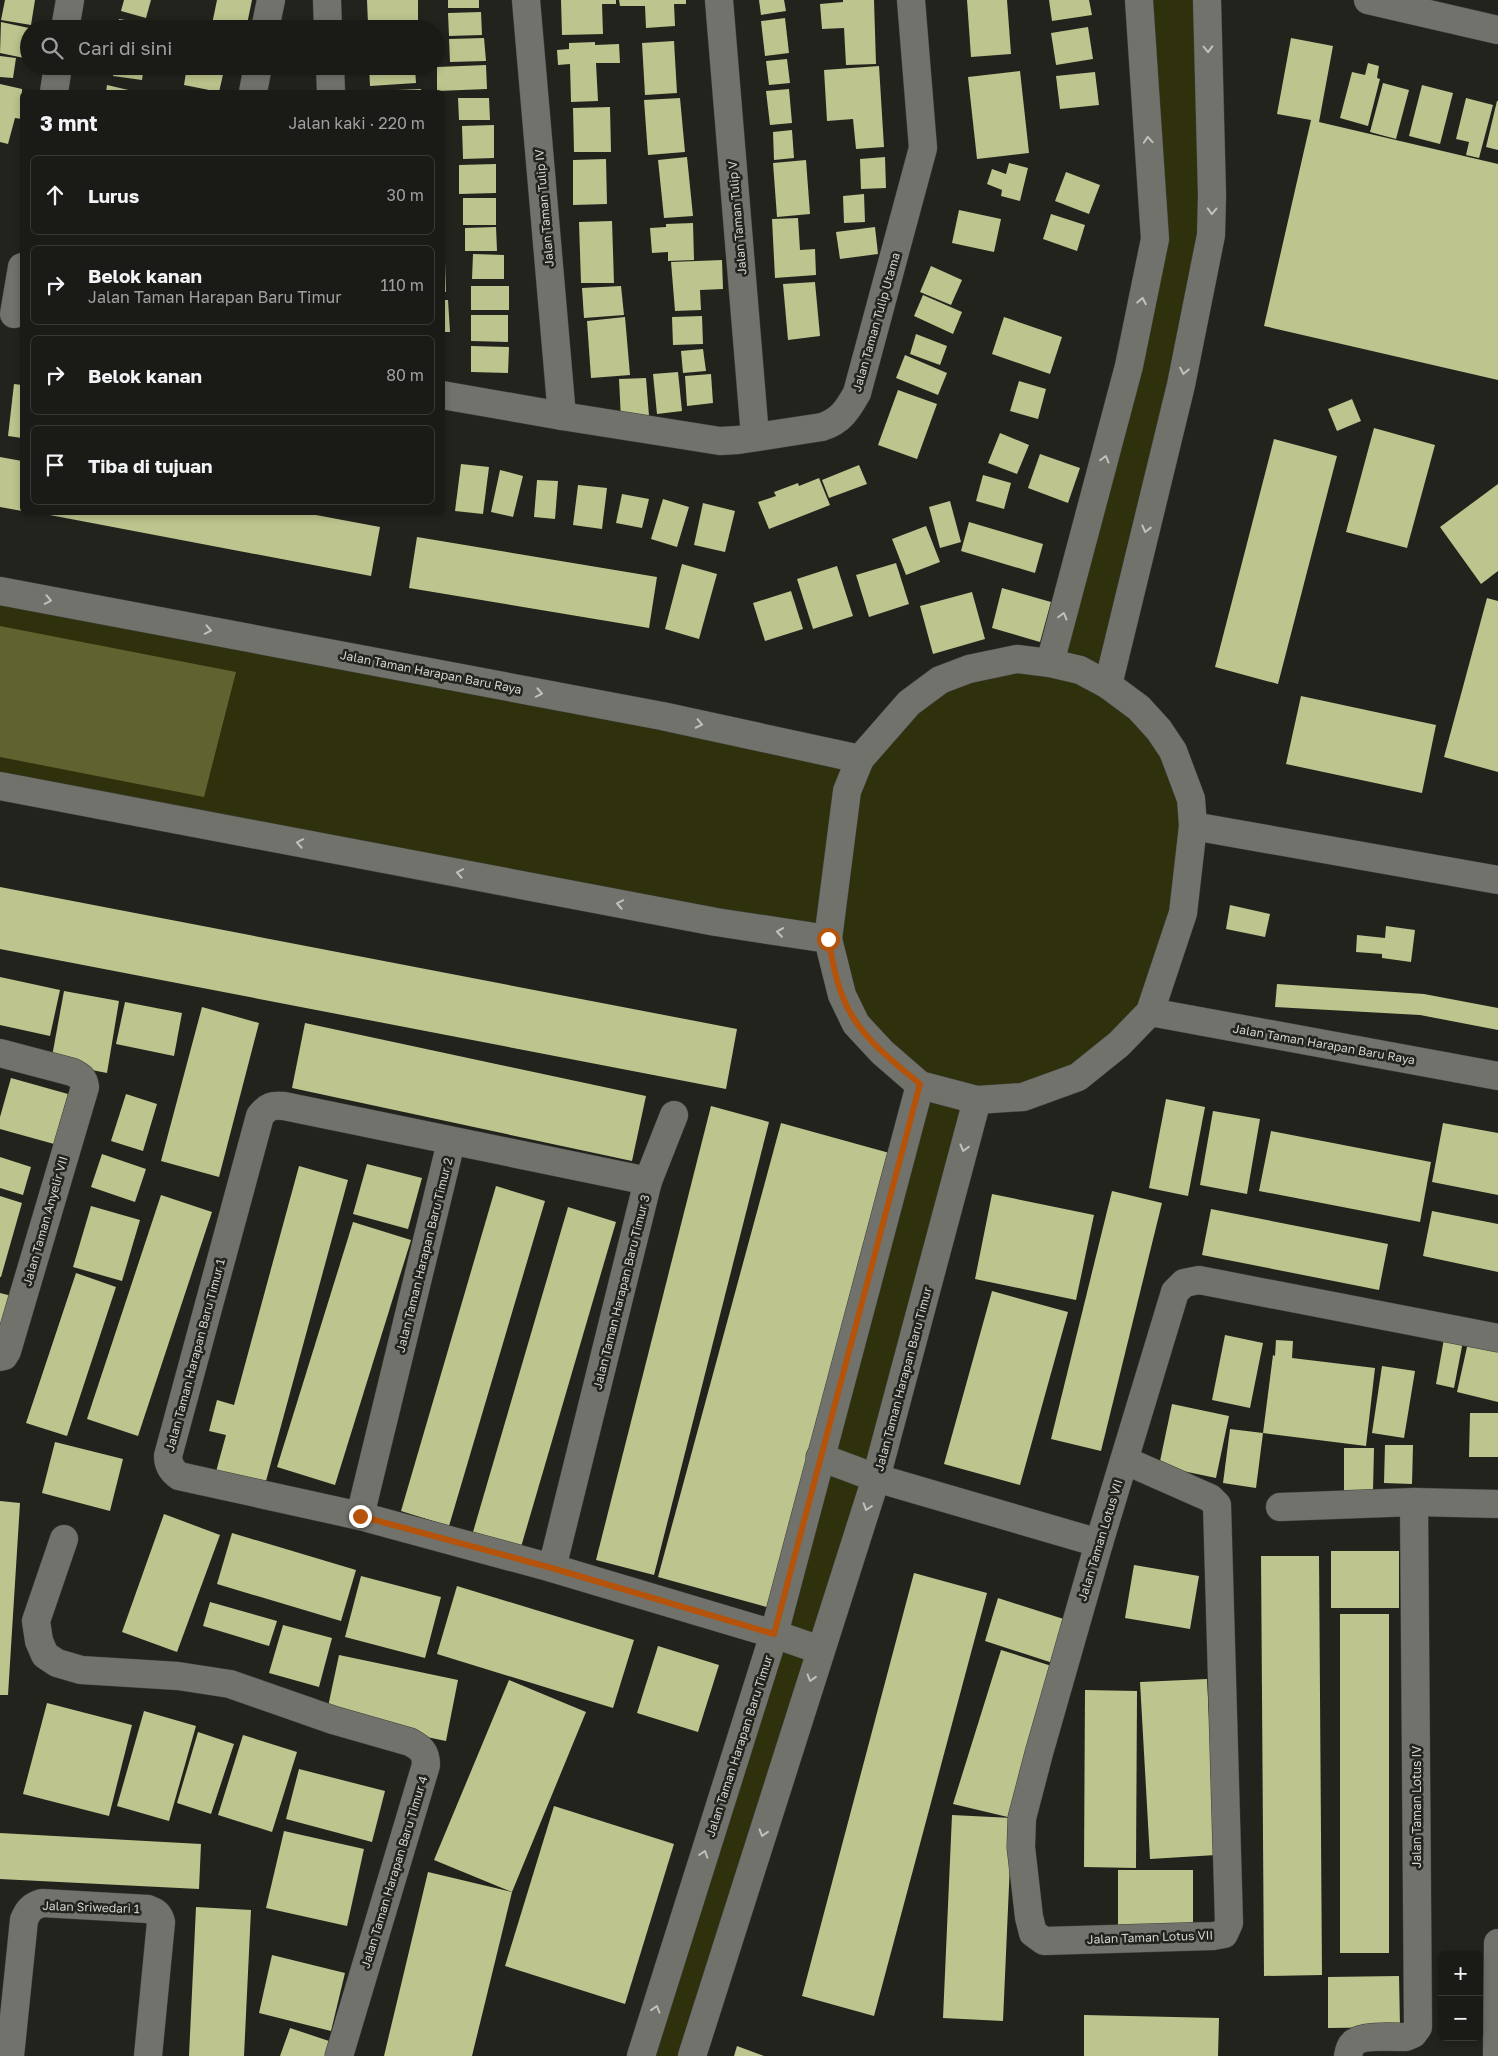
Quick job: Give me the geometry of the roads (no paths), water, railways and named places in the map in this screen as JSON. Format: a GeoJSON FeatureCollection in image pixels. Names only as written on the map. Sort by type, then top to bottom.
{"type":"FeatureCollection","features":[{"type":"Feature","properties":{"kind":"street"},"geometry":{"type":"LineString","coordinates":[[67,20],[70,0]]}},
{"type":"Feature","properties":{"kind":"street"},"geometry":{"type":"LineString","coordinates":[[267,20],[271,0]]}},
{"type":"Feature","properties":{"kind":"street"},"geometry":{"type":"LineString","coordinates":[[327,0],[328,20]]}},
{"type":"Feature","properties":{"kind":"street","name":"Jalan Taman Tulip IV"},"geometry":{"type":"LineString","coordinates":[[526,0],[562,416]]}},
{"type":"Feature","properties":{"kind":"street","name":"Jalan Taman Tulip V"},"geometry":{"type":"LineString","coordinates":[[719,0],[754,436]]}},
{"type":"Feature","properties":{"kind":"street","name":"Jalan Taman Tulip Utama"},"geometry":{"type":"LineString","coordinates":[[445,396],[720,441],[738,440],[832,424],[846,412],[857,392],[923,152],[911,0]]}},
{"type":"Feature","properties":{"kind":"street"},"geometry":{"type":"LineString","coordinates":[[1050,663],[1129,366],[1155,239],[1139,0]]}},
{"type":"Feature","properties":{"kind":"street"},"geometry":{"type":"LineString","coordinates":[[1108,685],[1181,384],[1211,235],[1212,195],[1207,0]]}},
{"type":"Feature","properties":{"kind":"street"},"geometry":{"type":"LineString","coordinates":[[1368,0],[1464,10],[1498,30]]}},
{"type":"Feature","properties":{"kind":"street"},"geometry":{"type":"LineString","coordinates":[[54,90],[57,75]]}},
{"type":"Feature","properties":{"kind":"street"},"geometry":{"type":"LineString","coordinates":[[253,90],[256,75]]}},
{"type":"Feature","properties":{"kind":"street"},"geometry":{"type":"LineString","coordinates":[[331,75],[332,90]]}},
{"type":"Feature","properties":{"kind":"street"},"geometry":{"type":"LineString","coordinates":[[12,314],[20,276]]}},
{"type":"Feature","properties":{"kind":"street","name":"Jalan Taman Harapan Baru Raya"},"geometry":{"type":"LineString","coordinates":[[0,591],[662,716],[860,759]]}},
{"type":"Feature","properties":{"kind":"street"},"geometry":{"type":"LineString","coordinates":[[1017,659],[1050,663],[1080,670],[1108,685],[1139,708],[1159,730],[1173,751],[1191,799],[1193,826],[1183,913],[1150,1012],[1119,1044],[1078,1077],[1024,1097],[977,1100],[920,1084],[882,1052],[856,1024],[842,995],[828,939],[847,792],[860,759],[909,703],[940,680],[969,668],[1017,659]]}},
{"type":"Feature","properties":{"kind":"street"},"geometry":{"type":"LineString","coordinates":[[0,786],[716,922],[828,939]]}},
{"type":"Feature","properties":{"kind":"street"},"geometry":{"type":"LineString","coordinates":[[1193,826],[1498,880]]}},
{"type":"Feature","properties":{"kind":"street","name":"Jalan Taman Harapan Baru Raya"},"geometry":{"type":"LineString","coordinates":[[1150,1012],[1498,1076]]}},
{"type":"Feature","properties":{"kind":"street","name":"Jalan Taman Anyelir VII"},"geometry":{"type":"LineString","coordinates":[[0,1053],[80,1075],[84,1080],[85,1087],[7,1351],[0,1358]]}},
{"type":"Feature","properties":{"kind":"street","name":"Jalan Taman Harapan Baru Timur"},"geometry":{"type":"LineString","coordinates":[[642,2056],[774,1634],[920,1084]]}},
{"type":"Feature","properties":{"kind":"street","name":"Jalan Taman Harapan Baru Timur"},"geometry":{"type":"LineString","coordinates":[[692,2056],[876,1478],[977,1100]]}},
{"type":"Feature","properties":{"kind":"street","name":"Jalan Taman Harapan Baru Timur 2"},"geometry":{"type":"LineString","coordinates":[[273,1105],[451,1142],[360,1516]]}},
{"type":"Feature","properties":{"kind":"street","name":"Jalan Taman Harapan Baru Timur 1"},"geometry":{"type":"LineString","coordinates":[[273,1105],[267,1108],[260,1116],[168,1456],[168,1462],[172,1471],[179,1476],[360,1516],[552,1568],[774,1634],[820,1650]]}},
{"type":"Feature","properties":{"kind":"street"},"geometry":{"type":"LineString","coordinates":[[648,1181],[674,1115]]}},
{"type":"Feature","properties":{"kind":"street","name":"Jalan Taman Harapan Baru Timur 3"},"geometry":{"type":"LineString","coordinates":[[451,1142],[648,1181],[552,1568]]}},
{"type":"Feature","properties":{"kind":"street","name":"Jalan Taman Lotus VII"},"geometry":{"type":"LineString","coordinates":[[1124,1460],[1210,1498],[1217,1505],[1229,1923],[1224,1934],[1213,1936],[1044,1941],[1033,1933],[1029,1916],[1021,1846],[1022,1818],[1098,1543],[1175,1292],[1184,1283],[1199,1280],[1498,1338]]}},
{"type":"Feature","properties":{"kind":"street"},"geometry":{"type":"LineString","coordinates":[[820,1457],[876,1478],[1098,1543]]}},
{"type":"Feature","properties":{"kind":"street"},"geometry":{"type":"LineString","coordinates":[[1280,1507],[1414,1502],[1498,1504]]}},
{"type":"Feature","properties":{"kind":"street","name":"Jalan Taman Lotus IV"},"geometry":{"type":"LineString","coordinates":[[1348,2056],[1349,2049],[1354,2042],[1361,2038],[1406,2037],[1413,2034],[1418,2027],[1414,1502]]}},
{"type":"Feature","properties":{"kind":"street","name":"Jalan Taman Harapan Baru Timur 4"},"geometry":{"type":"LineString","coordinates":[[64,1539],[36,1621],[39,1641],[45,1655],[57,1663],[81,1670],[178,1676],[230,1684],[333,1720],[410,1742],[421,1748],[426,1757],[426,1765],[339,2056]]}},
{"type":"Feature","properties":{"kind":"street","name":"Jalan Sriwedari 1"},"geometry":{"type":"LineString","coordinates":[[10,2056],[24,1920],[28,1911],[35,1905],[42,1903],[148,1909],[160,1916],[161,1922],[148,2056]]}},
{"type":"Feature","properties":{"kind":"street"},"geometry":{"type":"LineString","coordinates":[[1497,2056],[1498,1943]]}}]}
